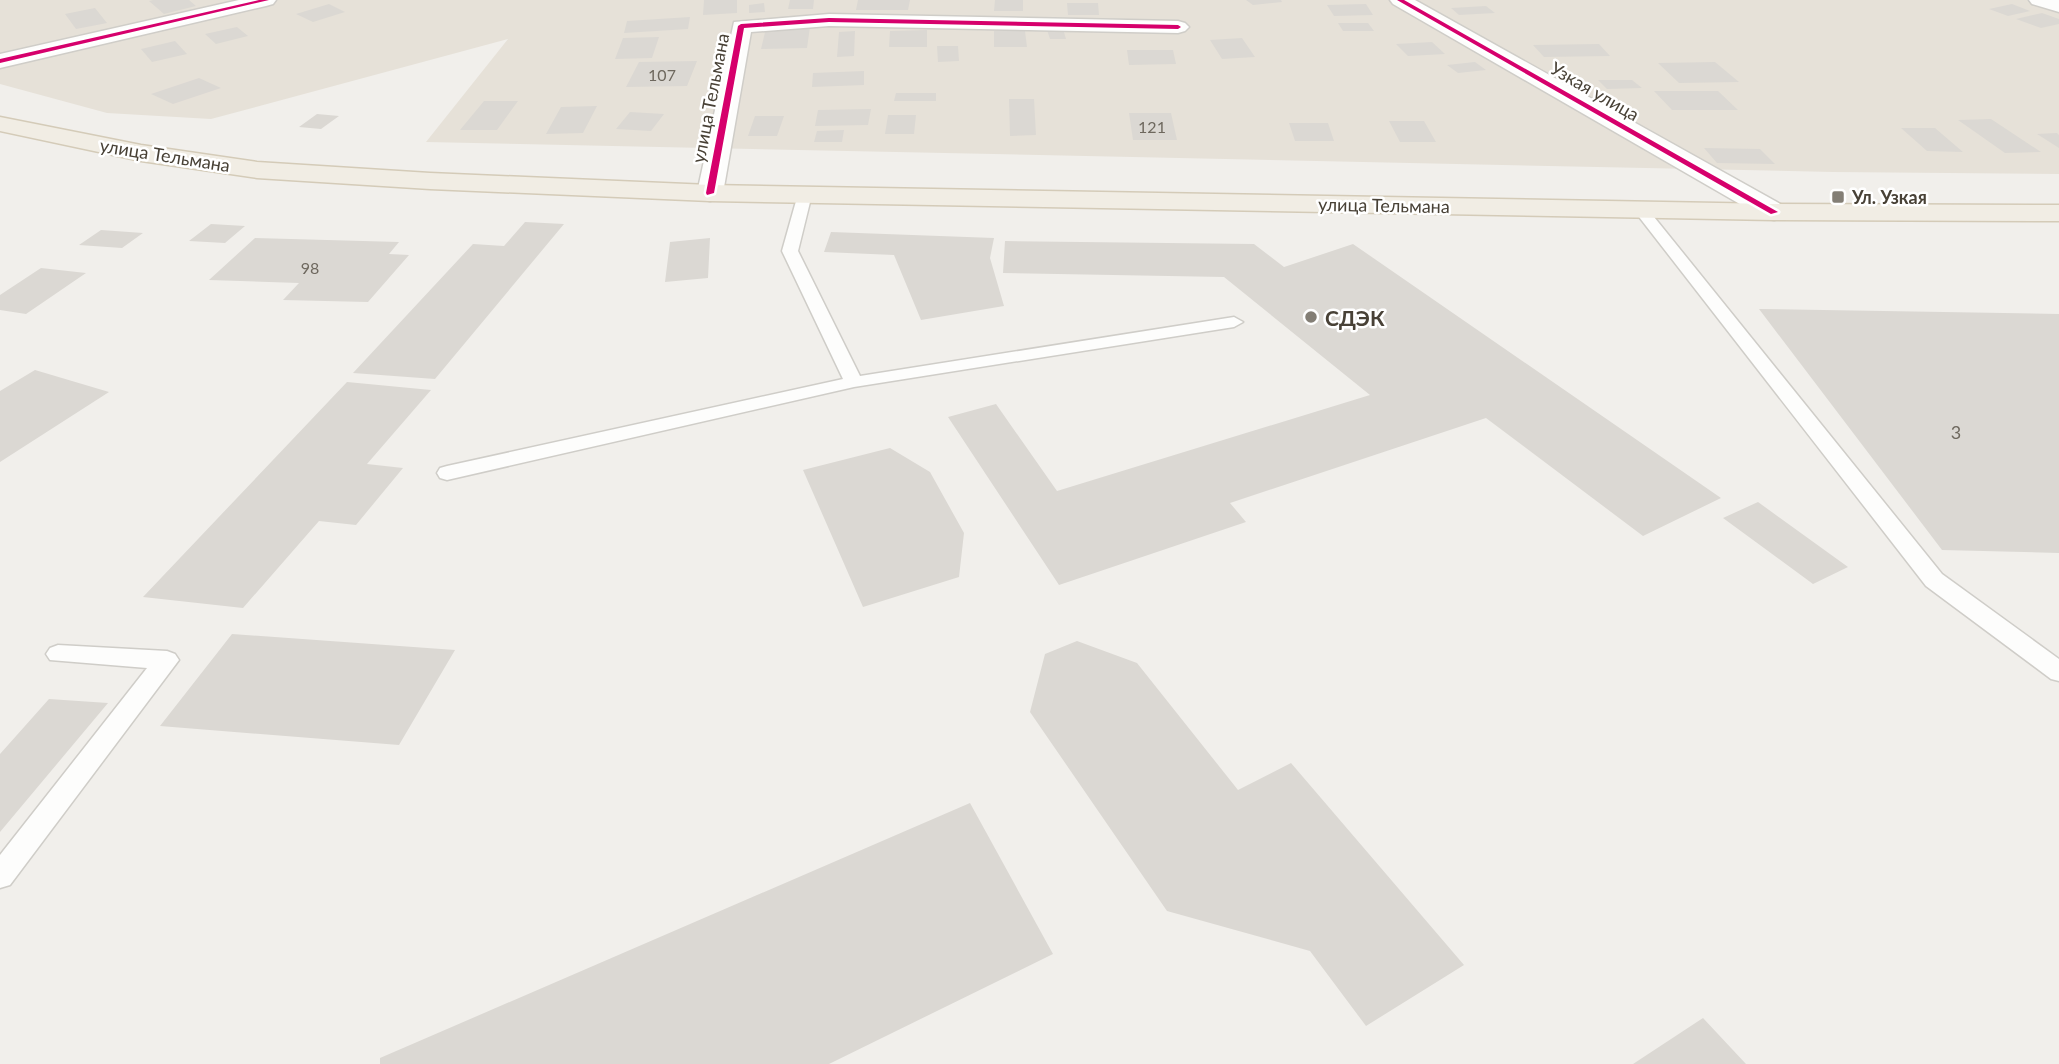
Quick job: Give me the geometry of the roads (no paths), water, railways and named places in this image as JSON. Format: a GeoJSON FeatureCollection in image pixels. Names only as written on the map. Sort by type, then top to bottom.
{"type":"FeatureCollection","features":[{"type":"Feature","properties":{"kind":"main road","name":"улица Тельмана"},"geometry":{"type":"LineString","coordinates":[[0,124],[141,153],[257,170],[444,182],[710,193],[1774,212],[2059,213]]}},
{"type":"Feature","properties":{"kind":"street"},"geometry":{"type":"LineString","coordinates":[[0,61],[266,0]]}},
{"type":"Feature","properties":{"kind":"street","name":"Узкая улица"},"geometry":{"type":"LineString","coordinates":[[1400,0],[1774,212]]}},
{"type":"Feature","properties":{"kind":"street"},"geometry":{"type":"LineString","coordinates":[[2039,0],[2059,6]]}},
{"type":"Feature","properties":{"kind":"street","name":"улица Тельмана"},"geometry":{"type":"LineString","coordinates":[[710,193],[741,26],[832,10],[1178,27]]}},
{"type":"Feature","properties":{"kind":"lane"},"geometry":{"type":"LineString","coordinates":[[805,194],[790,251],[854,382]]}},
{"type":"Feature","properties":{"kind":"lane"},"geometry":{"type":"LineString","coordinates":[[1642,210],[1934,580],[2059,672]]}},
{"type":"Feature","properties":{"kind":"lane"},"geometry":{"type":"LineString","coordinates":[[447,473],[854,382],[1234,322]]}},
{"type":"Feature","properties":{"kind":"lane"},"geometry":{"type":"LineString","coordinates":[[0,876],[167,660],[58,654]]}},
{"type":"Feature","properties":{"kind":"place","name":"Ул. Узкая"},"geometry":{"type":"Point","coordinates":[1838,197]}},
{"type":"Feature","properties":{"kind":"place","name":"СДЭК"},"geometry":{"type":"Point","coordinates":[1311,317]}}]}
